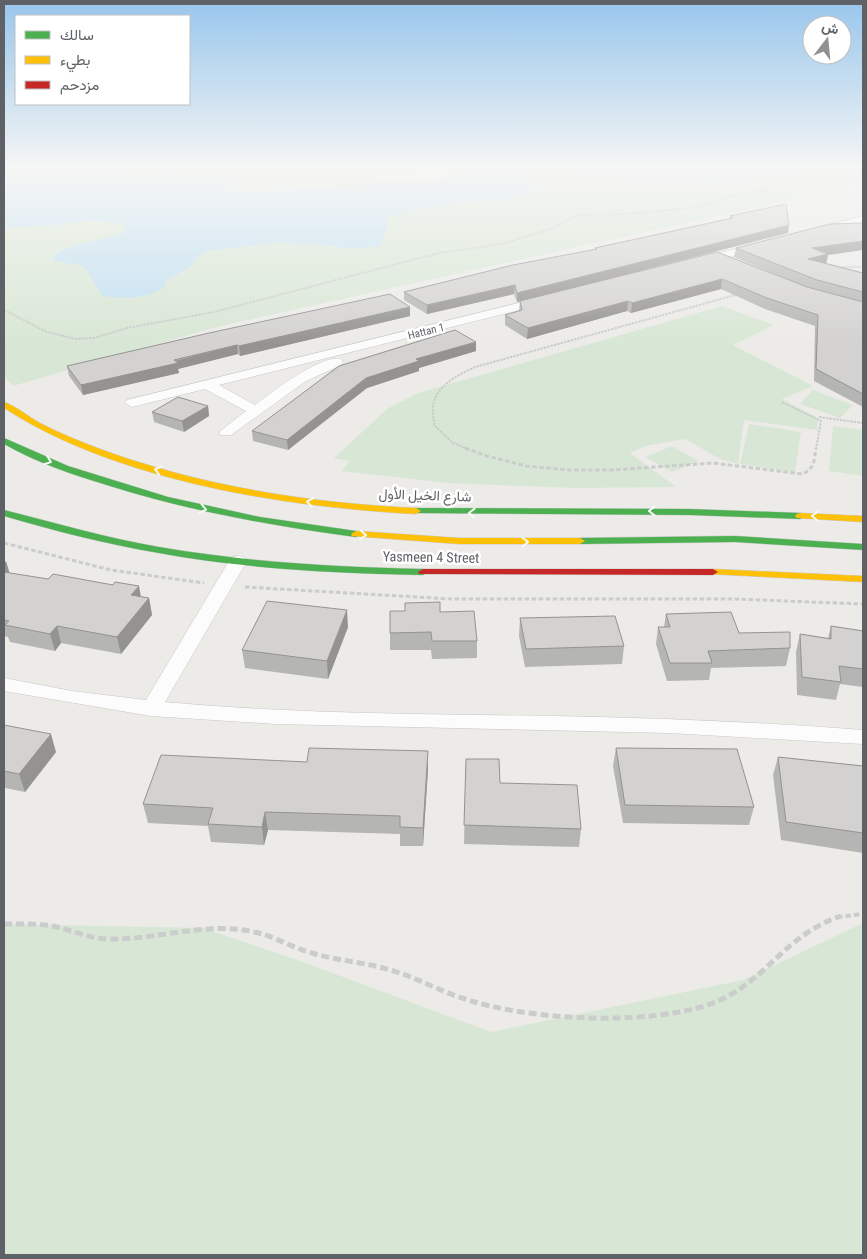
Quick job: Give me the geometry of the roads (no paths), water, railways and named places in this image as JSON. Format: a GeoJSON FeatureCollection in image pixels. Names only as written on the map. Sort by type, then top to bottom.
{"type":"FeatureCollection","features":[{"type":"Feature","properties":{"kind":"main road","name":"شارع الخيل الأول"},"geometry":{"type":"LineString","coordinates":[[4,405],[52,433],[111,456],[199,481],[256,494],[334,506],[424,512],[757,512],[863,519]]}},
{"type":"Feature","properties":{"kind":"main road"},"geometry":{"type":"LineString","coordinates":[[4,441],[14,448],[81,474],[155,498],[237,517],[325,531],[416,539],[508,542],[694,538],[863,547]]}},
{"type":"Feature","properties":{"kind":"main road","name":"Yasmeen 4 Street"},"geometry":{"type":"LineString","coordinates":[[4,513],[63,531],[147,548],[238,561],[396,572],[753,572],[863,579]]}},
{"type":"Feature","properties":{"kind":"main road"},"geometry":{"type":"LineString","coordinates":[[830,544],[863,537]]}},
{"type":"Feature","properties":{"kind":"street"},"geometry":{"type":"LineString","coordinates":[[811,233],[830,228]]}},
{"type":"Feature","properties":{"kind":"street"},"geometry":{"type":"LineString","coordinates":[[691,264],[774,242]]}},
{"type":"Feature","properties":{"kind":"street"},"geometry":{"type":"LineString","coordinates":[[719,257],[737,264]]}},
{"type":"Feature","properties":{"kind":"street","name":"Hattan 1"},"geometry":{"type":"LineString","coordinates":[[132,403],[559,297]]}},
{"type":"Feature","properties":{"kind":"street"},"geometry":{"type":"LineString","coordinates":[[226,432],[301,378],[323,367],[409,335]]}},
{"type":"Feature","properties":{"kind":"street"},"geometry":{"type":"LineString","coordinates":[[283,365],[301,378]]}},
{"type":"Feature","properties":{"kind":"street"},"geometry":{"type":"LineString","coordinates":[[206,384],[256,411]]}},
{"type":"Feature","properties":{"kind":"street"},"geometry":{"type":"LineString","coordinates":[[151,709],[238,561]]}},
{"type":"Feature","properties":{"kind":"street"},"geometry":{"type":"LineString","coordinates":[[4,686],[48,695],[151,709],[328,720],[684,726],[863,737]]}},
{"type":"Feature","properties":{"kind":"water"},"geometry":{"type":"Polygon","coordinates":[[[125,228],[387,228],[380,246],[354,249],[318,244],[276,243],[208,251],[200,255],[191,266],[166,281],[167,284],[161,289],[146,296],[137,297],[119,298],[102,296],[86,269],[80,265],[55,261],[53,258],[68,248],[108,238],[126,231],[125,228]]]}}]}
